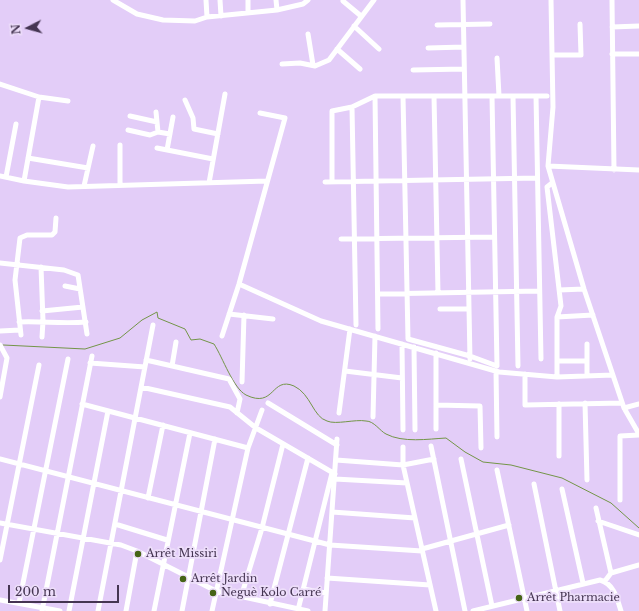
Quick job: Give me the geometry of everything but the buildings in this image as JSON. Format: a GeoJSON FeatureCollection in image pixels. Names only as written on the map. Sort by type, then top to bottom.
{"type":"FeatureCollection","features":[{"type":"Feature","properties":{"kind":"street"},"geometry":{"type":"LineString","coordinates":[[206,0],[207,17]]}},
{"type":"Feature","properties":{"kind":"street"},"geometry":{"type":"LineString","coordinates":[[220,0],[221,16]]}},
{"type":"Feature","properties":{"kind":"street"},"geometry":{"type":"LineString","coordinates":[[248,0],[248,13]]}},
{"type":"Feature","properties":{"kind":"street"},"geometry":{"type":"LineString","coordinates":[[276,0],[277,10]]}},
{"type":"Feature","properties":{"kind":"street"},"geometry":{"type":"LineString","coordinates":[[115,1],[137,14],[164,20],[195,21],[207,17],[277,10],[308,0]]}},
{"type":"Feature","properties":{"kind":"street"},"geometry":{"type":"LineString","coordinates":[[282,64],[300,63],[312,65],[328,60],[374,0]]}},
{"type":"Feature","properties":{"kind":"street"},"geometry":{"type":"LineString","coordinates":[[463,0],[470,363]]}},
{"type":"Feature","properties":{"kind":"street"},"geometry":{"type":"LineString","coordinates":[[551,0],[553,107],[548,166],[552,184],[584,289],[623,405],[639,435],[620,436],[620,500]]}},
{"type":"Feature","properties":{"kind":"street"},"geometry":{"type":"LineString","coordinates":[[612,0],[614,170]]}},
{"type":"Feature","properties":{"kind":"street"},"geometry":{"type":"LineString","coordinates":[[343,1],[361,16]]}},
{"type":"Feature","properties":{"kind":"street"},"geometry":{"type":"LineString","coordinates":[[436,25],[490,24]]}},
{"type":"Feature","properties":{"kind":"street"},"geometry":{"type":"LineString","coordinates":[[552,56],[580,55],[580,24]]}},
{"type":"Feature","properties":{"kind":"street"},"geometry":{"type":"LineString","coordinates":[[354,26],[379,49]]}},
{"type":"Feature","properties":{"kind":"street"},"geometry":{"type":"LineString","coordinates":[[612,27],[639,26]]}},
{"type":"Feature","properties":{"kind":"street"},"geometry":{"type":"LineString","coordinates":[[308,34],[312,65]]}},
{"type":"Feature","properties":{"kind":"street"},"geometry":{"type":"LineString","coordinates":[[428,48],[464,48]]}},
{"type":"Feature","properties":{"kind":"street"},"geometry":{"type":"LineString","coordinates":[[337,49],[360,69]]}},
{"type":"Feature","properties":{"kind":"street"},"geometry":{"type":"LineString","coordinates":[[612,54],[639,54]]}},
{"type":"Feature","properties":{"kind":"street"},"geometry":{"type":"LineString","coordinates":[[497,58],[499,96]]}},
{"type":"Feature","properties":{"kind":"street"},"geometry":{"type":"LineString","coordinates":[[413,70],[464,69]]}},
{"type":"Feature","properties":{"kind":"street"},"geometry":{"type":"LineString","coordinates":[[0,84],[39,97],[68,102]]}},
{"type":"Feature","properties":{"kind":"street"},"geometry":{"type":"LineString","coordinates":[[209,183],[225,94]]}},
{"type":"Feature","properties":{"kind":"street"},"geometry":{"type":"LineString","coordinates":[[332,182],[332,111],[352,107],[376,96],[547,96]]}},
{"type":"Feature","properties":{"kind":"street"},"geometry":{"type":"LineString","coordinates":[[376,96],[378,329]]}},
{"type":"Feature","properties":{"kind":"street"},"geometry":{"type":"LineString","coordinates":[[403,96],[408,339],[470,356],[497,366],[492,96]]}},
{"type":"Feature","properties":{"kind":"street"},"geometry":{"type":"LineString","coordinates":[[434,96],[438,293]]}},
{"type":"Feature","properties":{"kind":"street"},"geometry":{"type":"LineString","coordinates":[[513,96],[518,366]]}},
{"type":"Feature","properties":{"kind":"street"},"geometry":{"type":"LineString","coordinates":[[536,96],[541,359]]}},
{"type":"Feature","properties":{"kind":"street"},"geometry":{"type":"LineString","coordinates":[[24,182],[39,97]]}},
{"type":"Feature","properties":{"kind":"street"},"geometry":{"type":"LineString","coordinates":[[185,100],[194,118],[194,129],[218,134]]}},
{"type":"Feature","properties":{"kind":"street"},"geometry":{"type":"LineString","coordinates":[[352,107],[356,325]]}},
{"type":"Feature","properties":{"kind":"street"},"geometry":{"type":"LineString","coordinates":[[156,112],[158,132]]}},
{"type":"Feature","properties":{"kind":"street"},"geometry":{"type":"LineString","coordinates":[[222,336],[239,284],[285,118],[260,113]]}},
{"type":"Feature","properties":{"kind":"street"},"geometry":{"type":"LineString","coordinates":[[130,116],[157,122]]}},
{"type":"Feature","properties":{"kind":"street"},"geometry":{"type":"LineString","coordinates":[[167,150],[173,117]]}},
{"type":"Feature","properties":{"kind":"street"},"geometry":{"type":"LineString","coordinates":[[6,177],[16,124]]}},
{"type":"Feature","properties":{"kind":"street"},"geometry":{"type":"LineString","coordinates":[[128,130],[150,135],[158,132],[170,134]]}},
{"type":"Feature","properties":{"kind":"street"},"geometry":{"type":"LineString","coordinates":[[120,145],[120,185]]}},
{"type":"Feature","properties":{"kind":"street"},"geometry":{"type":"LineString","coordinates":[[84,186],[93,146]]}},
{"type":"Feature","properties":{"kind":"street"},"geometry":{"type":"LineString","coordinates":[[157,148],[213,159]]}},
{"type":"Feature","properties":{"kind":"street"},"geometry":{"type":"LineString","coordinates":[[28,158],[88,168]]}},
{"type":"Feature","properties":{"kind":"street"},"geometry":{"type":"LineString","coordinates":[[548,166],[639,170]]}},
{"type":"Feature","properties":{"kind":"street"},"geometry":{"type":"LineString","coordinates":[[0,176],[24,182],[68,186],[267,182]]}},
{"type":"Feature","properties":{"kind":"street"},"geometry":{"type":"LineString","coordinates":[[324,182],[537,178]]}},
{"type":"Feature","properties":{"kind":"street"},"geometry":{"type":"LineString","coordinates":[[552,184],[547,187],[561,306],[557,317],[557,377]]}},
{"type":"Feature","properties":{"kind":"street"},"geometry":{"type":"LineString","coordinates":[[0,331],[21,332],[15,280],[20,238],[27,236],[52,235],[55,232],[56,218]]}},
{"type":"Feature","properties":{"kind":"street"},"geometry":{"type":"LineString","coordinates":[[341,239],[494,237]]}},
{"type":"Feature","properties":{"kind":"street"},"geometry":{"type":"LineString","coordinates":[[0,263],[41,267],[76,273],[78,275],[88,334]]}},
{"type":"Feature","properties":{"kind":"street"},"geometry":{"type":"LineString","coordinates":[[41,267],[43,321],[42,337]]}},
{"type":"Feature","properties":{"kind":"street"},"geometry":{"type":"LineString","coordinates":[[239,284],[321,321],[496,371],[557,377],[613,375]]}},
{"type":"Feature","properties":{"kind":"street"},"geometry":{"type":"LineString","coordinates":[[65,286],[80,289]]}},
{"type":"Feature","properties":{"kind":"street"},"geometry":{"type":"LineString","coordinates":[[559,290],[584,289]]}},
{"type":"Feature","properties":{"kind":"street"},"geometry":{"type":"LineString","coordinates":[[378,294],[539,291]]}},
{"type":"Feature","properties":{"kind":"street"},"geometry":{"type":"LineString","coordinates":[[42,311],[83,307]]}},
{"type":"Feature","properties":{"kind":"street"},"geometry":{"type":"LineString","coordinates":[[440,309],[469,309]]}},
{"type":"Feature","properties":{"kind":"street"},"geometry":{"type":"LineString","coordinates":[[229,314],[273,319]]}},
{"type":"Feature","properties":{"kind":"street"},"geometry":{"type":"LineString","coordinates":[[242,382],[244,315]]}},
{"type":"Feature","properties":{"kind":"street"},"geometry":{"type":"LineString","coordinates":[[557,317],[593,316]]}},
{"type":"Feature","properties":{"kind":"street"},"geometry":{"type":"LineString","coordinates":[[19,322],[43,321],[67,324],[86,322]]}},
{"type":"Feature","properties":{"kind":"street"},"geometry":{"type":"LineString","coordinates":[[98,611],[153,325]]}},
{"type":"Feature","properties":{"kind":"street"},"geometry":{"type":"LineString","coordinates":[[340,413],[350,329]]}},
{"type":"Feature","properties":{"kind":"street"},"geometry":{"type":"LineString","coordinates":[[373,416],[375,336]]}},
{"type":"Feature","properties":{"kind":"street"},"geometry":{"type":"LineString","coordinates":[[172,366],[176,342]]}},
{"type":"Feature","properties":{"kind":"street"},"geometry":{"type":"LineString","coordinates":[[0,344],[7,358],[0,397]]}},
{"type":"Feature","properties":{"kind":"street"},"geometry":{"type":"LineString","coordinates":[[402,344],[402,430]]}},
{"type":"Feature","properties":{"kind":"street"},"geometry":{"type":"LineString","coordinates":[[587,344],[587,376]]}},
{"type":"Feature","properties":{"kind":"street"},"geometry":{"type":"LineString","coordinates":[[414,347],[415,430]]}},
{"type":"Feature","properties":{"kind":"street"},"geometry":{"type":"LineString","coordinates":[[436,353],[436,429]]}},
{"type":"Feature","properties":{"kind":"street"},"geometry":{"type":"LineString","coordinates":[[42,609],[92,356]]}},
{"type":"Feature","properties":{"kind":"street"},"geometry":{"type":"LineString","coordinates":[[19,603],[68,359]]}},
{"type":"Feature","properties":{"kind":"street"},"geometry":{"type":"LineString","coordinates":[[146,360],[228,379],[240,399],[237,413]]}},
{"type":"Feature","properties":{"kind":"street"},"geometry":{"type":"LineString","coordinates":[[557,361],[587,361]]}},
{"type":"Feature","properties":{"kind":"street"},"geometry":{"type":"LineString","coordinates":[[90,363],[145,367]]}},
{"type":"Feature","properties":{"kind":"street"},"geometry":{"type":"LineString","coordinates":[[0,560],[39,365]]}},
{"type":"Feature","properties":{"kind":"street"},"geometry":{"type":"LineString","coordinates":[[345,371],[402,378]]}},
{"type":"Feature","properties":{"kind":"street"},"geometry":{"type":"LineString","coordinates":[[496,371],[497,438]]}},
{"type":"Feature","properties":{"kind":"street"},"geometry":{"type":"LineString","coordinates":[[525,374],[525,405],[639,404]]}},
{"type":"Feature","properties":{"kind":"street"},"geometry":{"type":"LineString","coordinates":[[141,386],[230,407],[256,428],[334,475],[407,482]]}},
{"type":"Feature","properties":{"kind":"street"},"geometry":{"type":"LineString","coordinates":[[268,403],[337,445]]}},
{"type":"Feature","properties":{"kind":"street"},"geometry":{"type":"LineString","coordinates":[[82,404],[248,448]]}},
{"type":"Feature","properties":{"kind":"street"},"geometry":{"type":"LineString","coordinates":[[559,404],[559,456]]}},
{"type":"Feature","properties":{"kind":"street"},"geometry":{"type":"LineString","coordinates":[[585,404],[587,480]]}},
{"type":"Feature","properties":{"kind":"street"},"geometry":{"type":"LineString","coordinates":[[436,405],[480,406],[481,448]]}},
{"type":"Feature","properties":{"kind":"street"},"geometry":{"type":"LineString","coordinates":[[212,611],[248,448],[262,410]]}},
{"type":"Feature","properties":{"kind":"street"},"geometry":{"type":"LineString","coordinates":[[69,611],[108,411]]}},
{"type":"Feature","properties":{"kind":"street"},"geometry":{"type":"LineString","coordinates":[[148,498],[163,425]]}},
{"type":"Feature","properties":{"kind":"street"},"geometry":{"type":"LineString","coordinates":[[154,611],[167,540],[190,432]]}},
{"type":"Feature","properties":{"kind":"street"},"geometry":{"type":"LineString","coordinates":[[182,611],[215,439]]}},
{"type":"Feature","properties":{"kind":"street"},"geometry":{"type":"LineString","coordinates":[[325,611],[334,475],[338,439]]}},
{"type":"Feature","properties":{"kind":"street"},"geometry":{"type":"LineString","coordinates":[[241,597],[262,528],[283,444]]}},
{"type":"Feature","properties":{"kind":"street"},"geometry":{"type":"LineString","coordinates":[[403,446],[403,465],[436,611]]}},
{"type":"Feature","properties":{"kind":"street"},"geometry":{"type":"LineString","coordinates":[[431,446],[464,611]]}},
{"type":"Feature","properties":{"kind":"street"},"geometry":{"type":"LineString","coordinates":[[270,604],[308,458]]}},
{"type":"Feature","properties":{"kind":"street"},"geometry":{"type":"LineString","coordinates":[[0,459],[330,546],[422,550],[509,525]]}},
{"type":"Feature","properties":{"kind":"street"},"geometry":{"type":"LineString","coordinates":[[336,460],[403,465],[434,459]]}},
{"type":"Feature","properties":{"kind":"street"},"geometry":{"type":"LineString","coordinates":[[462,459],[492,606]]}},
{"type":"Feature","properties":{"kind":"street"},"geometry":{"type":"LineString","coordinates":[[497,470],[527,611]]}},
{"type":"Feature","properties":{"kind":"street"},"geometry":{"type":"LineString","coordinates":[[298,610],[334,475]]}},
{"type":"Feature","properties":{"kind":"street"},"geometry":{"type":"LineString","coordinates":[[534,484],[560,611]]}},
{"type":"Feature","properties":{"kind":"street"},"geometry":{"type":"LineString","coordinates":[[562,489],[583,583]]}},
{"type":"Feature","properties":{"kind":"street"},"geometry":{"type":"LineString","coordinates":[[596,508],[611,573]]}},
{"type":"Feature","properties":{"kind":"street"},"geometry":{"type":"LineString","coordinates":[[332,512],[415,518]]}},
{"type":"Feature","properties":{"kind":"street"},"geometry":{"type":"LineString","coordinates":[[598,520],[639,535]]}},
{"type":"Feature","properties":{"kind":"street"},"geometry":{"type":"LineString","coordinates":[[0,523],[56,532],[137,551],[216,591],[270,604],[308,611]]}},
{"type":"Feature","properties":{"kind":"street"},"geometry":{"type":"LineString","coordinates":[[115,524],[167,540]]}},
{"type":"Feature","properties":{"kind":"street"},"geometry":{"type":"LineString","coordinates":[[126,611],[137,551]]}},
{"type":"Feature","properties":{"kind":"street"},"geometry":{"type":"LineString","coordinates":[[605,581],[611,573],[639,565]]}},
{"type":"Feature","properties":{"kind":"street"},"geometry":{"type":"LineString","coordinates":[[327,578],[430,585]]}},
{"type":"Feature","properties":{"kind":"street"},"geometry":{"type":"LineString","coordinates":[[473,611],[597,580],[605,581],[613,588],[621,611]]}},
{"type":"Feature","properties":{"kind":"street"},"geometry":{"type":"LineString","coordinates":[[303,589],[326,593]]}},
{"type":"Feature","properties":{"kind":"street"},"geometry":{"type":"LineString","coordinates":[[0,600],[42,609],[60,611]]}},
{"type":"Feature","properties":{"kind":"waterway"},"geometry":{"type":"LineString","coordinates":[[3,345],[85,349],[120,338],[142,320],[157,312],[158,318],[185,329],[191,340],[200,339],[214,344],[237,386],[246,395],[255,398],[262,398],[268,396],[281,385],[287,384],[294,386],[304,394],[322,419],[331,422],[369,421],[386,434],[400,439],[416,440],[446,438],[465,452],[483,462],[511,465],[562,478],[611,503],[639,528]]}},
{"type":"Feature","properties":{"kind":"place","name":"Arrêt Missiri"},"geometry":{"type":"Point","coordinates":[138,554]}},
{"type":"Feature","properties":{"kind":"place","name":"Arrêt Jardin"},"geometry":{"type":"Point","coordinates":[183,579]}},
{"type":"Feature","properties":{"kind":"place","name":"Neguè Kolo Carré"},"geometry":{"type":"Point","coordinates":[213,593]}},
{"type":"Feature","properties":{"kind":"place","name":"Arrêt Pharmacie"},"geometry":{"type":"Point","coordinates":[519,598]}}]}
